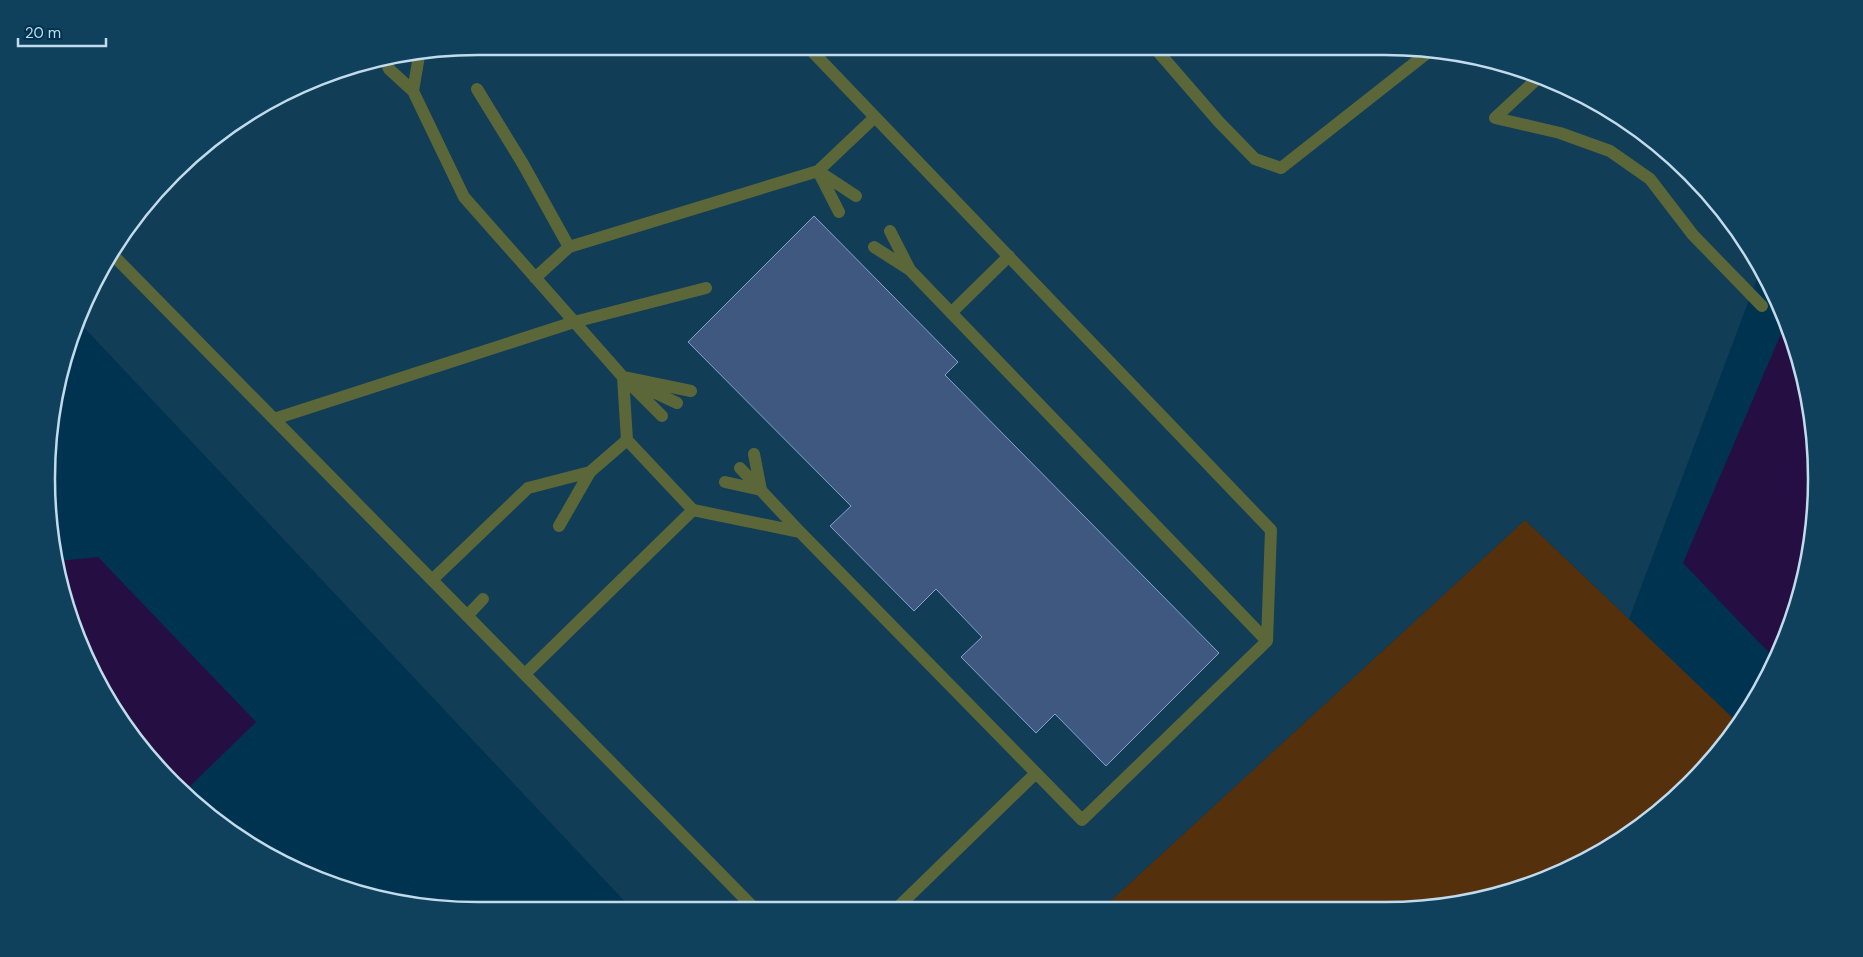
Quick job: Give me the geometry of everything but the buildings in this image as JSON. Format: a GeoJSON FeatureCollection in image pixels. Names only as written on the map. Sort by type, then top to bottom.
{"type":"FeatureCollection","features":[{"type":"Feature","properties":{"kind":"lane"},"geometry":{"type":"LineString","coordinates":[[740,468],[800,532],[1082,820],[1267,641],[1271,530],[816,55]]}},
{"type":"Feature","properties":{"kind":"lane"},"geometry":{"type":"LineString","coordinates":[[1161,55],[1219,122],[1255,158],[1281,168],[1422,57]]}},
{"type":"Feature","properties":{"kind":"lane"},"geometry":{"type":"LineString","coordinates":[[413,91],[418,60]]}},
{"type":"Feature","properties":{"kind":"lane"},"geometry":{"type":"LineString","coordinates":[[387,65],[389,69],[413,91],[464,196],[574,322],[662,416]]}},
{"type":"Feature","properties":{"kind":"lane"},"geometry":{"type":"LineString","coordinates":[[1534,82],[1495,118],[1560,133],[1610,151],[1650,179],[1693,235],[1762,306]]}},
{"type":"Feature","properties":{"kind":"lane"},"geometry":{"type":"LineString","coordinates":[[478,90],[570,247]]}},
{"type":"Feature","properties":{"kind":"lane"},"geometry":{"type":"LineString","coordinates":[[536,278],[570,247],[818,171],[875,117]]}},
{"type":"Feature","properties":{"kind":"lane"},"geometry":{"type":"LineString","coordinates":[[818,171],[856,196]]}},
{"type":"Feature","properties":{"kind":"lane"},"geometry":{"type":"LineString","coordinates":[[818,171],[839,212]]}},
{"type":"Feature","properties":{"kind":"lane"},"geometry":{"type":"LineString","coordinates":[[890,231],[910,270]]}},
{"type":"Feature","properties":{"kind":"lane"},"geometry":{"type":"LineString","coordinates":[[874,247],[910,270],[1267,641]]}},
{"type":"Feature","properties":{"kind":"lane"},"geometry":{"type":"LineString","coordinates":[[951,313],[1009,256]]}},
{"type":"Feature","properties":{"kind":"lane"},"geometry":{"type":"LineString","coordinates":[[117,259],[748,902]]}},
{"type":"Feature","properties":{"kind":"lane"},"geometry":{"type":"LineString","coordinates":[[274,419],[574,322],[706,288]]}},
{"type":"Feature","properties":{"kind":"lane"},"geometry":{"type":"LineString","coordinates":[[624,377],[691,391]]}},
{"type":"Feature","properties":{"kind":"lane"},"geometry":{"type":"LineString","coordinates":[[624,377],[677,403]]}},
{"type":"Feature","properties":{"kind":"lane"},"geometry":{"type":"LineString","coordinates":[[624,377],[626,440],[693,510],[800,532]]}},
{"type":"Feature","properties":{"kind":"lane"},"geometry":{"type":"LineString","coordinates":[[559,526],[590,472],[626,440]]}},
{"type":"Feature","properties":{"kind":"lane"},"geometry":{"type":"LineString","coordinates":[[754,454],[761,490]]}},
{"type":"Feature","properties":{"kind":"lane"},"geometry":{"type":"LineString","coordinates":[[432,580],[528,488],[590,472]]}},
{"type":"Feature","properties":{"kind":"lane"},"geometry":{"type":"LineString","coordinates":[[725,482],[761,490]]}},
{"type":"Feature","properties":{"kind":"lane"},"geometry":{"type":"LineString","coordinates":[[525,674],[693,510]]}},
{"type":"Feature","properties":{"kind":"lane"},"geometry":{"type":"LineString","coordinates":[[467,616],[483,599]]}},
{"type":"Feature","properties":{"kind":"lane"},"geometry":{"type":"LineString","coordinates":[[903,902],[1036,773]]}},
{"type":"Feature","properties":{"kind":"shaded area"},"geometry":{"type":"Polygon","coordinates":[[[451,56],[1412,56],[1467,63],[1521,77],[1572,99],[1620,126],[1664,160],[1703,199],[1737,243],[1751,267],[1757,278],[1629,619],[1525,520],[1110,902],[625,902],[83,326],[99,291],[126,243],[160,199],[199,160],[243,126],[267,112],[316,87],[342,77],[396,63],[451,56]]]}},
{"type":"Feature","properties":{"kind":"shaded area"},"geometry":{"type":"Polygon","coordinates":[[[1782,331],[1794,369],[1804,423],[1808,478],[1807,506],[1800,561],[1794,588],[1786,615],[1770,654],[1683,563],[1782,331]]]}},
{"type":"Feature","properties":{"kind":"shaded area"},"geometry":{"type":"Polygon","coordinates":[[[1525,520],[1733,719],[1703,758],[1684,778],[1664,797],[1620,831],[1547,870],[1494,888],[1440,898],[1385,902],[1110,902],[1525,520]]]}},
{"type":"Feature","properties":{"kind":"shaded area"},"geometry":{"type":"Polygon","coordinates":[[[98,557],[256,722],[189,787],[160,758],[126,714],[112,690],[87,641],[77,615],[63,561],[98,557]]]}}]}
